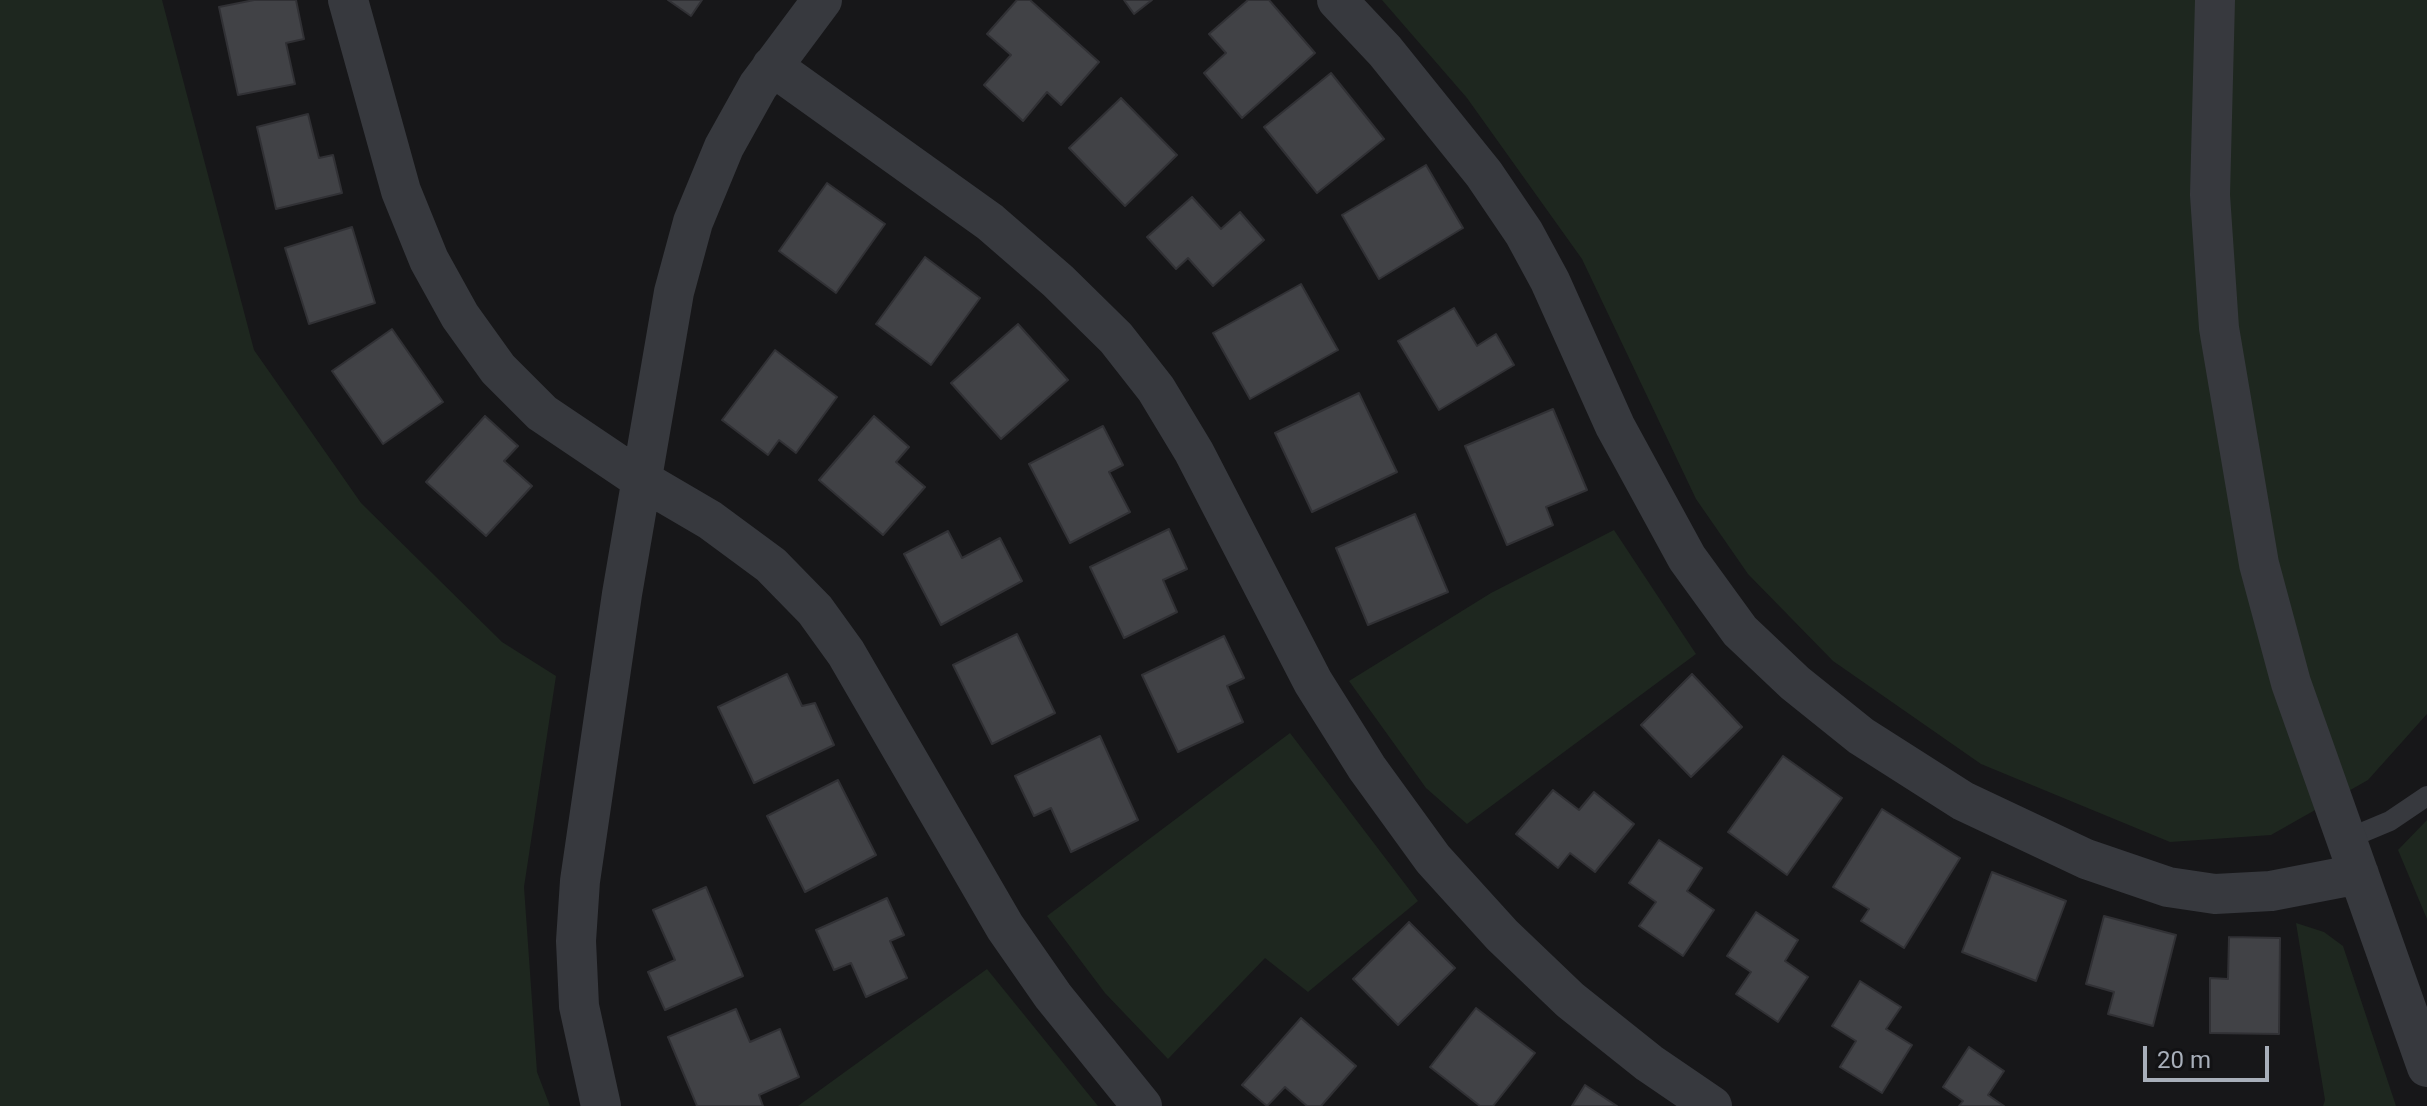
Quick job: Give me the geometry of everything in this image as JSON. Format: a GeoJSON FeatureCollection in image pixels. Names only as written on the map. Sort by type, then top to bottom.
{"type":"FeatureCollection","features":[{"type":"Feature","properties":{"kind":"street"},"geometry":{"type":"LineString","coordinates":[[348,0],[401,191],[429,260],[460,316],[498,369],[542,413],[640,479],[710,520],[771,565],[815,610],[846,653],[1005,927],[1053,996],[1142,1106]]}},
{"type":"Feature","properties":{"kind":"street"},"geometry":{"type":"LineString","coordinates":[[601,1106],[579,1006],[576,941],[580,881],[640,479],[674,292],[693,222],[724,147],[772,66],[822,0]]}},
{"type":"Feature","properties":{"kind":"street"},"geometry":{"type":"LineString","coordinates":[[1337,0],[1421,94],[1492,186],[1550,281],[1615,426],[1687,558],[1740,631],[1795,683],[1861,736],[1963,801],[2086,859],[2155,883],[2215,894],[2271,891],[2353,856]]}},
{"type":"Feature","properties":{"kind":"street"},"geometry":{"type":"LineString","coordinates":[[2215,0],[2210,195],[2219,328],[2259,564],[2291,683],[2427,1067]]}},
{"type":"Feature","properties":{"kind":"street"},"geometry":{"type":"LineString","coordinates":[[772,66],[990,222],[1058,281],[1116,338],[1156,389],[1194,452],[1313,682],[1367,768],[1433,859],[1502,935],[1570,1000],[1712,1106]]}},
{"type":"Feature","properties":{"kind":"lane"},"geometry":{"type":"LineString","coordinates":[[2353,856],[2390,821],[2427,796]]}},
{"type":"Feature","properties":{"kind":"shaded area"},"geometry":{"type":"Polygon","coordinates":[[[0,0],[162,0],[254,350],[361,503],[502,642],[556,676],[524,887],[537,1072],[550,1106],[0,1106],[0,0]]]}},
{"type":"Feature","properties":{"kind":"shaded area"},"geometry":{"type":"Polygon","coordinates":[[[1382,0],[2427,0],[2427,714],[2368,780],[2271,835],[2170,842],[1981,764],[1833,661],[1748,574],[1696,499],[1582,259],[1467,98],[1382,0]]]}},
{"type":"Feature","properties":{"kind":"shaded area"},"geometry":{"type":"Polygon","coordinates":[[[1614,530],[1696,654],[1467,824],[1426,788],[1349,681],[1491,593],[1614,530]]]}},
{"type":"Feature","properties":{"kind":"shaded area"},"geometry":{"type":"Polygon","coordinates":[[[1290,733],[1418,901],[1308,992],[1265,958],[1168,1059],[1105,993],[1047,916],[1290,733]]]}},
{"type":"Feature","properties":{"kind":"shaded area"},"geometry":{"type":"Polygon","coordinates":[[[2427,820],[2427,919],[2398,850],[2427,820]]]}},
{"type":"Feature","properties":{"kind":"shaded area"},"geometry":{"type":"Polygon","coordinates":[[[2296,923],[2324,932],[2343,946],[2396,1106],[2323,1106],[2325,1100],[2296,923]]]}},
{"type":"Feature","properties":{"kind":"shaded area"},"geometry":{"type":"Polygon","coordinates":[[[987,969],[1098,1106],[798,1106],[987,969]]]}},
{"type":"Feature","properties":{"kind":"building"},"geometry":{"type":"Polygon","coordinates":[[[254,0],[296,0],[304,39],[286,43],[295,84],[238,95],[219,7],[254,0]]]}},
{"type":"Feature","properties":{"kind":"building"},"geometry":{"type":"Polygon","coordinates":[[[668,0],[702,0],[691,16],[668,0]]]}},
{"type":"Feature","properties":{"kind":"building"},"geometry":{"type":"Polygon","coordinates":[[[1017,0],[1030,0],[1099,62],[1061,105],[1047,92],[1023,121],[984,85],[1011,55],[987,34],[1017,0]]]}},
{"type":"Feature","properties":{"kind":"building"},"geometry":{"type":"Polygon","coordinates":[[[1124,0],[1152,0],[1134,14],[1124,0]]]}},
{"type":"Feature","properties":{"kind":"building"},"geometry":{"type":"Polygon","coordinates":[[[1248,0],[1269,0],[1315,53],[1242,118],[1204,73],[1226,53],[1209,34],[1248,0]]]}},
{"type":"Feature","properties":{"kind":"building"},"geometry":{"type":"Polygon","coordinates":[[[1331,73],[1384,139],[1317,193],[1264,127],[1331,73]]]}},
{"type":"Feature","properties":{"kind":"building"},"geometry":{"type":"Polygon","coordinates":[[[1121,98],[1177,155],[1125,206],[1069,148],[1121,98]]]}},
{"type":"Feature","properties":{"kind":"building"},"geometry":{"type":"Polygon","coordinates":[[[308,114],[319,158],[333,155],[342,193],[276,209],[257,127],[308,114]]]}},
{"type":"Feature","properties":{"kind":"building"},"geometry":{"type":"Polygon","coordinates":[[[1426,165],[1463,228],[1379,279],[1342,215],[1426,165]]]}},
{"type":"Feature","properties":{"kind":"building"},"geometry":{"type":"Polygon","coordinates":[[[827,183],[885,224],[836,293],[779,251],[827,183]]]}},
{"type":"Feature","properties":{"kind":"building"},"geometry":{"type":"Polygon","coordinates":[[[1192,197],[1221,229],[1240,212],[1264,240],[1213,286],[1188,258],[1176,269],[1147,237],[1192,197]]]}},
{"type":"Feature","properties":{"kind":"building"},"geometry":{"type":"Polygon","coordinates":[[[352,227],[375,303],[309,324],[285,248],[352,227]]]}},
{"type":"Feature","properties":{"kind":"building"},"geometry":{"type":"Polygon","coordinates":[[[925,257],[980,298],[931,365],[876,324],[925,257]]]}},
{"type":"Feature","properties":{"kind":"building"},"geometry":{"type":"Polygon","coordinates":[[[1301,284],[1338,350],[1250,399],[1213,333],[1301,284]]]}},
{"type":"Feature","properties":{"kind":"building"},"geometry":{"type":"Polygon","coordinates":[[[1454,308],[1477,346],[1496,334],[1514,365],[1439,410],[1398,341],[1454,308]]]}},
{"type":"Feature","properties":{"kind":"building"},"geometry":{"type":"Polygon","coordinates":[[[1018,324],[1068,380],[1001,439],[951,383],[1018,324]]]}},
{"type":"Feature","properties":{"kind":"building"},"geometry":{"type":"Polygon","coordinates":[[[392,329],[443,402],[383,444],[332,371],[392,329]]]}},
{"type":"Feature","properties":{"kind":"building"},"geometry":{"type":"Polygon","coordinates":[[[775,350],[837,397],[796,453],[779,440],[768,455],[722,420],[775,350]]]}},
{"type":"Feature","properties":{"kind":"building"},"geometry":{"type":"Polygon","coordinates":[[[1359,393],[1397,472],[1312,512],[1275,433],[1359,393]]]}},
{"type":"Feature","properties":{"kind":"building"},"geometry":{"type":"Polygon","coordinates":[[[1553,409],[1587,490],[1546,507],[1553,525],[1507,545],[1465,446],[1553,409]]]}},
{"type":"Feature","properties":{"kind":"building"},"geometry":{"type":"Polygon","coordinates":[[[485,416],[518,446],[504,461],[532,486],[486,536],[426,482],[485,416]]]}},
{"type":"Feature","properties":{"kind":"building"},"geometry":{"type":"Polygon","coordinates":[[[874,416],[909,447],[896,462],[925,487],[883,535],[819,480],[874,416]]]}},
{"type":"Feature","properties":{"kind":"building"},"geometry":{"type":"Polygon","coordinates":[[[1103,426],[1123,465],[1109,472],[1130,512],[1070,543],[1029,464],[1103,426]]]}},
{"type":"Feature","properties":{"kind":"building"},"geometry":{"type":"Polygon","coordinates":[[[1415,514],[1448,592],[1368,625],[1336,548],[1415,514]]]}},
{"type":"Feature","properties":{"kind":"building"},"geometry":{"type":"Polygon","coordinates":[[[1169,529],[1187,569],[1163,580],[1177,612],[1124,638],[1090,567],[1169,529]]]}},
{"type":"Feature","properties":{"kind":"building"},"geometry":{"type":"Polygon","coordinates":[[[948,531],[962,558],[1000,538],[1022,581],[941,625],[904,554],[948,531]]]}},
{"type":"Feature","properties":{"kind":"building"},"geometry":{"type":"Polygon","coordinates":[[[1017,634],[1055,713],[992,744],[953,665],[1017,634]]]}},
{"type":"Feature","properties":{"kind":"building"},"geometry":{"type":"Polygon","coordinates":[[[1224,636],[1244,678],[1227,686],[1243,722],[1178,752],[1142,675],[1224,636]]]}},
{"type":"Feature","properties":{"kind":"building"},"geometry":{"type":"Polygon","coordinates":[[[787,674],[802,706],[815,703],[834,745],[754,783],[718,707],[787,674]]]}},
{"type":"Feature","properties":{"kind":"building"},"geometry":{"type":"Polygon","coordinates":[[[1692,674],[1742,727],[1691,777],[1641,725],[1692,674]]]}},
{"type":"Feature","properties":{"kind":"building"},"geometry":{"type":"Polygon","coordinates":[[[1100,736],[1138,820],[1071,852],[1051,808],[1034,816],[1015,776],[1100,736]]]}},
{"type":"Feature","properties":{"kind":"building"},"geometry":{"type":"Polygon","coordinates":[[[1783,756],[1842,798],[1787,875],[1728,832],[1783,756]]]}},
{"type":"Feature","properties":{"kind":"building"},"geometry":{"type":"Polygon","coordinates":[[[838,780],[876,855],[805,892],[767,816],[838,780]]]}},
{"type":"Feature","properties":{"kind":"building"},"geometry":{"type":"Polygon","coordinates":[[[1553,790],[1579,810],[1594,792],[1634,824],[1595,872],[1570,853],[1558,868],[1516,834],[1553,790]]]}},
{"type":"Feature","properties":{"kind":"building"},"geometry":{"type":"Polygon","coordinates":[[[1882,809],[1960,858],[1904,948],[1861,921],[1869,909],[1833,887],[1882,809]]]}},
{"type":"Feature","properties":{"kind":"building"},"geometry":{"type":"Polygon","coordinates":[[[1659,840],[1702,868],[1687,891],[1714,910],[1683,956],[1639,926],[1656,902],[1629,883],[1659,840]]]}},
{"type":"Feature","properties":{"kind":"building"},"geometry":{"type":"Polygon","coordinates":[[[1992,872],[2066,901],[2036,981],[1962,952],[1992,872]]]}},
{"type":"Feature","properties":{"kind":"building"},"geometry":{"type":"Polygon","coordinates":[[[706,887],[743,976],[665,1010],[648,972],[675,960],[653,910],[706,887]]]}},
{"type":"Feature","properties":{"kind":"building"},"geometry":{"type":"Polygon","coordinates":[[[887,898],[904,935],[890,941],[907,978],[866,997],[851,963],[834,970],[816,930],[887,898]]]}},
{"type":"Feature","properties":{"kind":"building"},"geometry":{"type":"Polygon","coordinates":[[[1756,912],[1798,940],[1785,961],[1808,977],[1778,1022],[1736,994],[1751,972],[1727,956],[1756,912]]]}},
{"type":"Feature","properties":{"kind":"building"},"geometry":{"type":"Polygon","coordinates":[[[2104,916],[2176,935],[2153,1026],[2108,1014],[2114,992],[2086,984],[2104,916]]]}},
{"type":"Feature","properties":{"kind":"building"},"geometry":{"type":"Polygon","coordinates":[[[1409,922],[1455,968],[1398,1025],[1353,979],[1409,922]]]}},
{"type":"Feature","properties":{"kind":"building"},"geometry":{"type":"Polygon","coordinates":[[[2229,937],[2280,938],[2279,1034],[2210,1033],[2210,978],[2228,979],[2229,937]]]}},
{"type":"Feature","properties":{"kind":"building"},"geometry":{"type":"Polygon","coordinates":[[[1860,981],[1901,1007],[1886,1029],[1912,1045],[1882,1093],[1840,1067],[1856,1041],[1832,1026],[1860,981]]]}},
{"type":"Feature","properties":{"kind":"building"},"geometry":{"type":"Polygon","coordinates":[[[1476,1008],[1535,1053],[1493,1106],[1480,1106],[1430,1067],[1476,1008]]]}},
{"type":"Feature","properties":{"kind":"building"},"geometry":{"type":"Polygon","coordinates":[[[736,1009],[750,1042],[780,1029],[799,1077],[759,1095],[763,1106],[697,1106],[668,1037],[736,1009]]]}},
{"type":"Feature","properties":{"kind":"building"},"geometry":{"type":"Polygon","coordinates":[[[1301,1018],[1356,1066],[1321,1106],[1307,1106],[1285,1087],[1267,1106],[1242,1085],[1301,1018]]]}},
{"type":"Feature","properties":{"kind":"building"},"geometry":{"type":"Polygon","coordinates":[[[1969,1047],[2004,1071],[1988,1095],[2004,1106],[1959,1106],[1963,1101],[1943,1087],[1969,1047]]]}},
{"type":"Feature","properties":{"kind":"building"},"geometry":{"type":"Polygon","coordinates":[[[1585,1085],[1617,1106],[1572,1106],[1585,1085]]]}}]}
